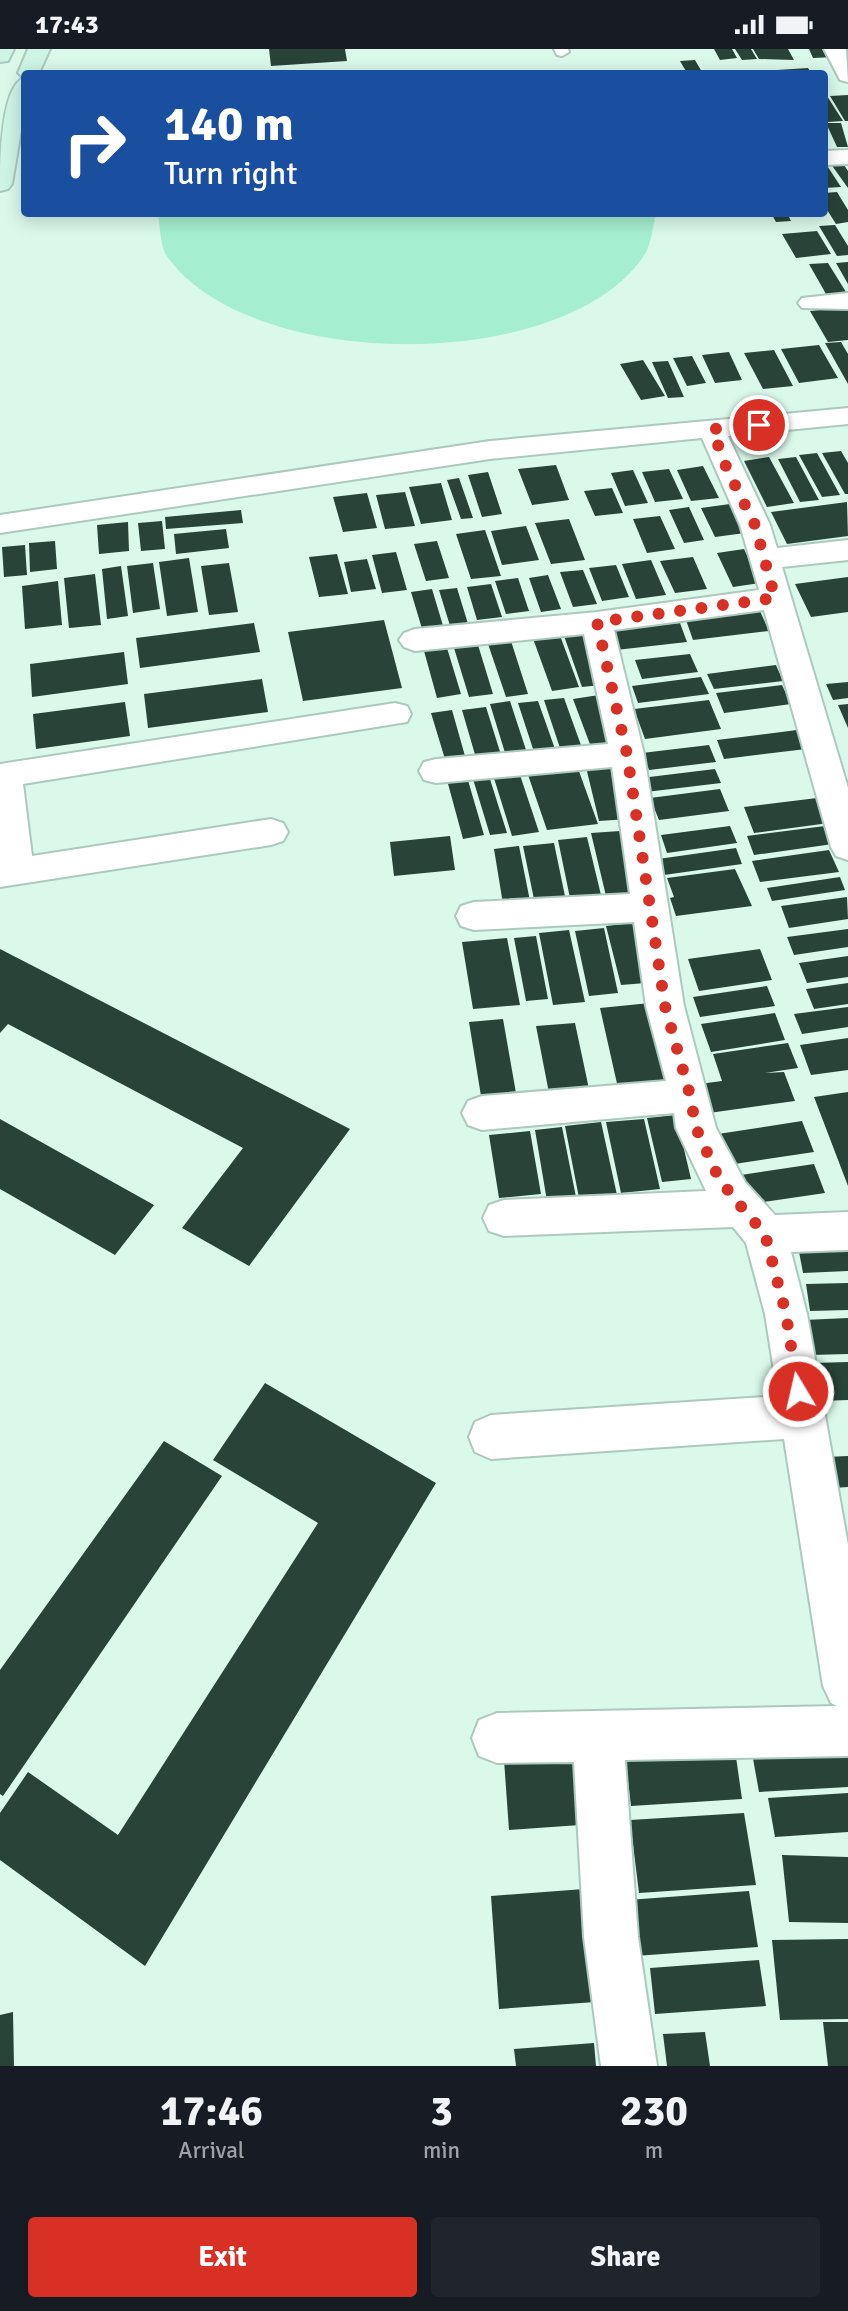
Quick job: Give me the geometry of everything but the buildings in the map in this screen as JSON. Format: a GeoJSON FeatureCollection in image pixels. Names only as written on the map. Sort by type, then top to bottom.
{"type":"FeatureCollection","features":[{"type":"Feature","properties":{"kind":"street"},"geometry":{"type":"LineString","coordinates":[[0,56],[4,49]]}},
{"type":"Feature","properties":{"kind":"street"},"geometry":{"type":"LineString","coordinates":[[30,70],[39,49]]}},
{"type":"Feature","properties":{"kind":"street"},"geometry":{"type":"LineString","coordinates":[[835,49],[845,80]]}},
{"type":"Feature","properties":{"kind":"street"},"geometry":{"type":"LineString","coordinates":[[0,184],[10,122],[21,93]]}},
{"type":"Feature","properties":{"kind":"street"},"geometry":{"type":"LineString","coordinates":[[828,158],[848,157]]}},
{"type":"Feature","properties":{"kind":"street"},"geometry":{"type":"LineString","coordinates":[[811,303],[848,301]]}},
{"type":"Feature","properties":{"kind":"street"},"geometry":{"type":"LineString","coordinates":[[0,524],[490,450],[848,417]]}},
{"type":"Feature","properties":{"kind":"street"},"geometry":{"type":"LineString","coordinates":[[712,429],[727,469],[755,525],[848,847]]}},
{"type":"Feature","properties":{"kind":"street"},"geometry":{"type":"LineString","coordinates":[[764,559],[848,550]]}},
{"type":"Feature","properties":{"kind":"street"},"geometry":{"type":"LineString","coordinates":[[415,640],[597,622],[775,598]]}},
{"type":"Feature","properties":{"kind":"street"},"geometry":{"type":"LineString","coordinates":[[597,622],[627,754],[665,1006],[690,1095],[696,1128],[710,1161],[753,1221],[786,1314],[848,1686]]}},
{"type":"Feature","properties":{"kind":"street"},"geometry":{"type":"LineString","coordinates":[[271,832],[8,873],[5,775],[394,714]]}},
{"type":"Feature","properties":{"kind":"street"},"geometry":{"type":"LineString","coordinates":[[436,771],[627,754]]}},
{"type":"Feature","properties":{"kind":"street"},"geometry":{"type":"LineString","coordinates":[[474,916],[652,908]]}},
{"type":"Feature","properties":{"kind":"street"},"geometry":{"type":"LineString","coordinates":[[482,1113],[690,1095]]}},
{"type":"Feature","properties":{"kind":"street"},"geometry":{"type":"LineString","coordinates":[[505,1218],[753,1221],[848,1231]]}},
{"type":"Feature","properties":{"kind":"street"},"geometry":{"type":"LineString","coordinates":[[491,1437],[803,1416]]}},
{"type":"Feature","properties":{"kind":"street"},"geometry":{"type":"LineString","coordinates":[[497,1738],[848,1731]]}},
{"type":"Feature","properties":{"kind":"street"},"geometry":{"type":"LineString","coordinates":[[598,1734],[611,1937],[629,2066]]}},
{"type":"Feature","properties":{"kind":"green space"},"geometry":{"type":"Polygon","coordinates":[[[158,217],[655,217],[645,254],[605,294],[549,322],[481,339],[407,344],[333,338],[264,322],[207,294],[166,255],[161,241],[158,217]]]}},
{"type":"Feature","properties":{"kind":"route"},"geometry":{"type":"LineString","coordinates":[[759,425],[712,429],[727,469],[755,525],[775,598],[597,622],[627,754],[665,1006],[690,1095],[696,1128],[716,1172],[731,1195],[765,1234],[786,1314],[798,1391]]}}]}
